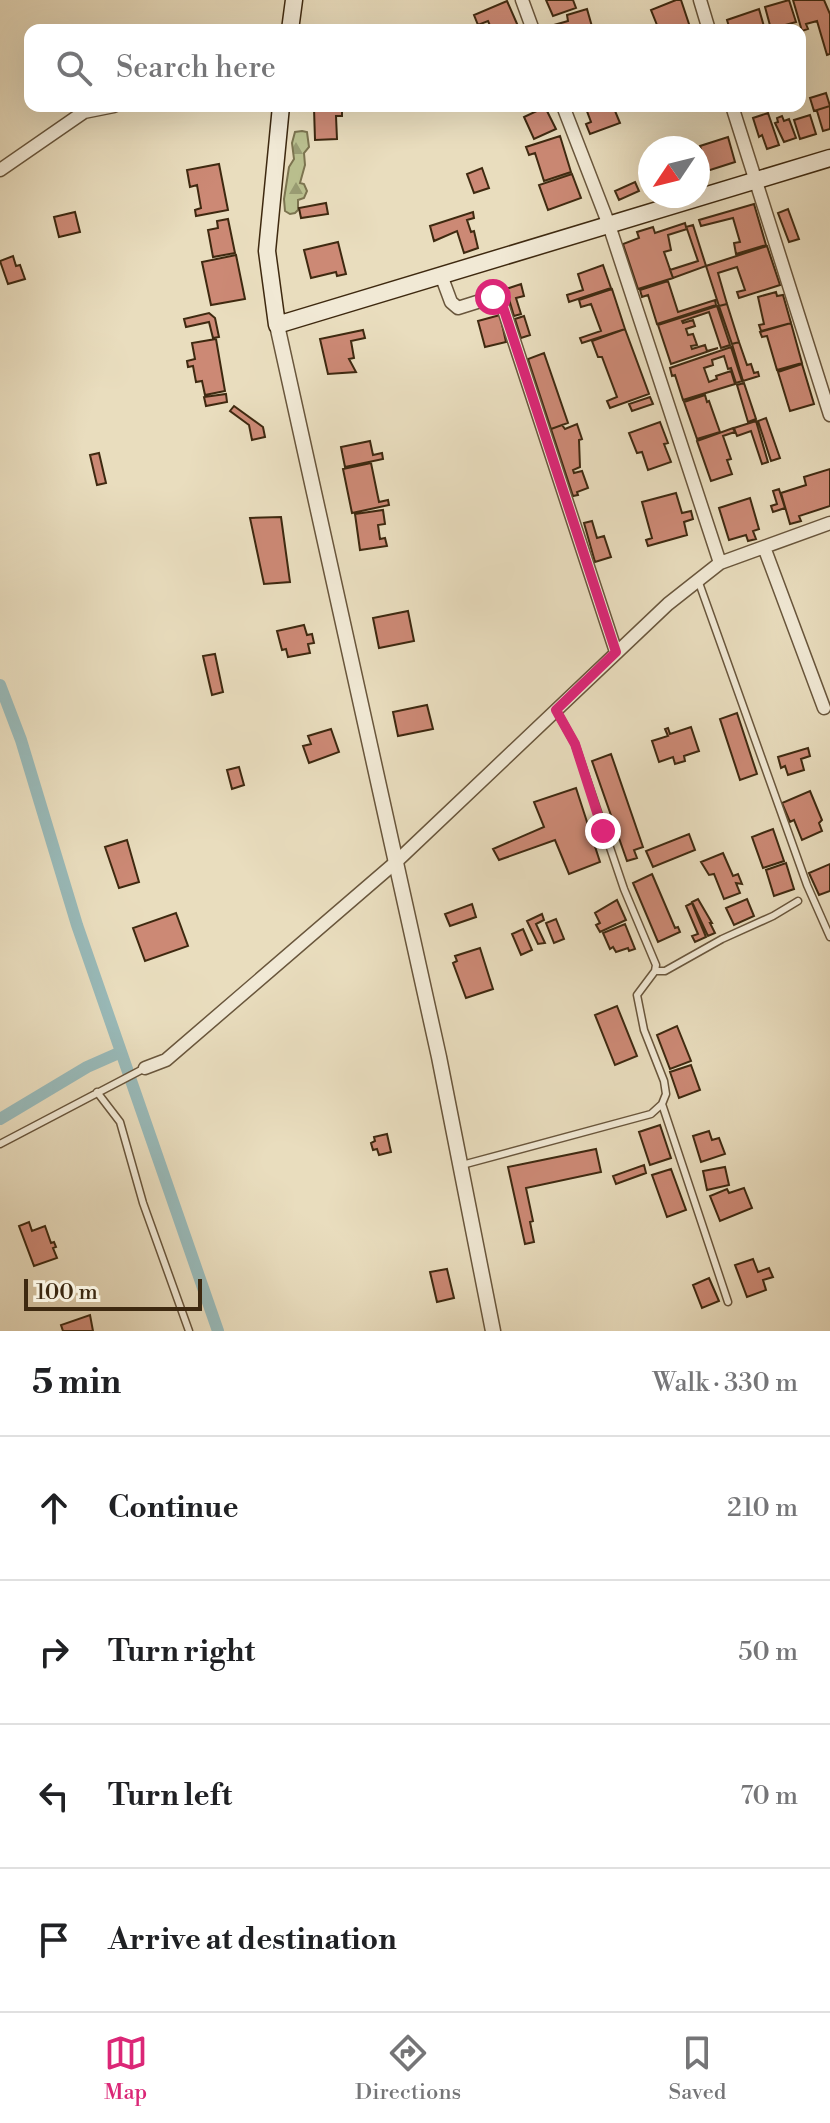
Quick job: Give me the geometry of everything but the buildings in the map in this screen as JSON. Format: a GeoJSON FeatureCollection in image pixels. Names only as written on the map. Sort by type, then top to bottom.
{"type":"FeatureCollection","features":[{"type":"Feature","properties":{"kind":"main road"},"geometry":{"type":"LineString","coordinates":[[291,24],[294,0]]}},
{"type":"Feature","properties":{"kind":"main road"},"geometry":{"type":"LineString","coordinates":[[280,112],[267,251],[277,325],[830,158]]}},
{"type":"Feature","properties":{"kind":"street"},"geometry":{"type":"LineString","coordinates":[[522,0],[531,24]]}},
{"type":"Feature","properties":{"kind":"street"},"geometry":{"type":"LineString","coordinates":[[705,1],[708,24]]}},
{"type":"Feature","properties":{"kind":"street"},"geometry":{"type":"LineString","coordinates":[[0,170],[84,112]]}},
{"type":"Feature","properties":{"kind":"street"},"geometry":{"type":"LineString","coordinates":[[565,112],[609,225],[720,563]]}},
{"type":"Feature","properties":{"kind":"street"},"geometry":{"type":"LineString","coordinates":[[734,112],[830,415]]}},
{"type":"Feature","properties":{"kind":"street"},"geometry":{"type":"LineString","coordinates":[[441,275],[451,302],[458,308],[493,297],[502,304],[616,652]]}},
{"type":"Feature","properties":{"kind":"street"},"geometry":{"type":"LineString","coordinates":[[277,325],[462,1165],[493,1331]]}},
{"type":"Feature","properties":{"kind":"street"},"geometry":{"type":"LineString","coordinates":[[145,1068],[166,1060],[396,862],[616,652],[698,580],[720,563],[830,523]]}},
{"type":"Feature","properties":{"kind":"street"},"geometry":{"type":"LineString","coordinates":[[764,547],[824,708]]}},
{"type":"Feature","properties":{"kind":"lane"},"geometry":{"type":"LineString","coordinates":[[698,580],[807,885],[830,937]]}},
{"type":"Feature","properties":{"kind":"lane"},"geometry":{"type":"LineString","coordinates":[[462,1165],[651,1114],[662,1104],[666,1094],[644,1030],[637,995],[656,965],[624,889],[575,744],[556,710]]}},
{"type":"Feature","properties":{"kind":"lane"},"geometry":{"type":"LineString","coordinates":[[655,971],[665,971],[798,901]]}},
{"type":"Feature","properties":{"kind":"lane"},"geometry":{"type":"LineString","coordinates":[[0,1144],[145,1068]]}},
{"type":"Feature","properties":{"kind":"lane"},"geometry":{"type":"LineString","coordinates":[[99,1090],[120,1122],[143,1203],[189,1331]]}},
{"type":"Feature","properties":{"kind":"lane"},"geometry":{"type":"LineString","coordinates":[[662,1104],[728,1302]]}},
{"type":"Feature","properties":{"kind":"green space"},"geometry":{"type":"Polygon","coordinates":[[[295,132],[307,132],[309,147],[304,153],[305,165],[300,183],[307,191],[304,198],[298,200],[298,210],[290,214],[285,211],[284,199],[289,167],[294,159],[292,143],[295,132]]]}},
{"type":"Feature","properties":{"kind":"waterway"},"geometry":{"type":"LineString","coordinates":[[0,685],[21,740],[77,925],[218,1331]]}},
{"type":"Feature","properties":{"kind":"waterway"},"geometry":{"type":"LineString","coordinates":[[0,1119],[87,1067],[121,1052]]}},
{"type":"Feature","properties":{"kind":"route"},"geometry":{"type":"LineString","coordinates":[[493,297],[502,304],[616,652],[556,710],[575,744],[603,831]]}}]}
